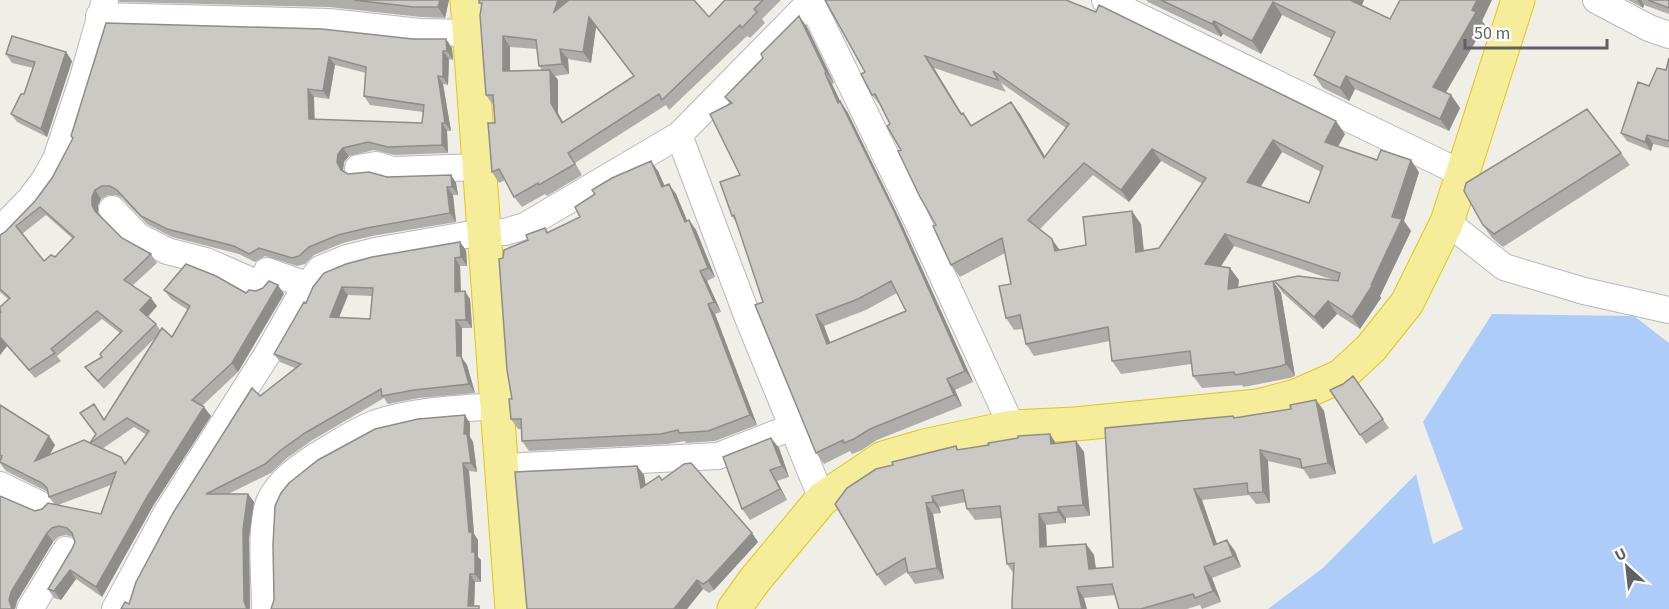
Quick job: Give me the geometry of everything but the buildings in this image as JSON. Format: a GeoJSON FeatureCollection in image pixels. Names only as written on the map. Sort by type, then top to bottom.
{"type":"FeatureCollection","features":[{"type":"Feature","properties":{"kind":"highway"},"geometry":{"type":"LineString","coordinates":[[467,0],[512,609]]}},
{"type":"Feature","properties":{"kind":"highway"},"geometry":{"type":"LineString","coordinates":[[734,609],[754,581],[822,499],[883,459],[924,446],[1012,427],[1258,406],[1296,396],[1341,376],[1371,348],[1407,303],[1447,222],[1518,0]]}},
{"type":"Feature","properties":{"kind":"street"},"geometry":{"type":"LineString","coordinates":[[1105,0],[1463,174]]}},
{"type":"Feature","properties":{"kind":"street"},"geometry":{"type":"LineString","coordinates":[[1596,0],[1649,28],[1669,35]]}},
{"type":"Feature","properties":{"kind":"street"},"geometry":{"type":"LineString","coordinates":[[115,609],[166,514],[268,353],[306,285],[320,269],[347,258],[375,251],[483,232],[506,232],[525,226],[679,135],[811,1],[915,216],[1012,427]]}},
{"type":"Feature","properties":{"kind":"street"},"geometry":{"type":"LineString","coordinates":[[0,230],[30,199],[56,159],[82,81],[102,8],[329,22],[420,32],[470,33]]}},
{"type":"Feature","properties":{"kind":"street"},"geometry":{"type":"LineString","coordinates":[[679,135],[748,318],[822,499]]}},
{"type":"Feature","properties":{"kind":"street"},"geometry":{"type":"LineString","coordinates":[[358,168],[376,165],[392,170],[479,167]]}},
{"type":"Feature","properties":{"kind":"street"},"geometry":{"type":"LineString","coordinates":[[112,209],[138,236],[167,251],[206,261],[261,285],[267,271],[306,285]]}},
{"type":"Feature","properties":{"kind":"street"},"geometry":{"type":"LineString","coordinates":[[1447,222],[1504,267],[1584,291],[1669,310]]}},
{"type":"Feature","properties":{"kind":"street"},"geometry":{"type":"LineString","coordinates":[[265,609],[264,521],[270,500],[282,482],[300,466],[342,440],[376,423],[428,411],[498,406]]}},
{"type":"Feature","properties":{"kind":"street"},"geometry":{"type":"LineString","coordinates":[[502,467],[718,456],[792,427]]}},
{"type":"Feature","properties":{"kind":"street"},"geometry":{"type":"LineString","coordinates":[[0,485],[41,505]]}},
{"type":"Feature","properties":{"kind":"street"},"geometry":{"type":"LineString","coordinates":[[30,609],[66,550]]}},
{"type":"Feature","properties":{"kind":"water"},"geometry":{"type":"Polygon","coordinates":[[[1492,314],[1634,316],[1669,343],[1669,609],[1268,609],[1323,568],[1416,474],[1433,544],[1463,529],[1423,422],[1492,314]]]}}]}
